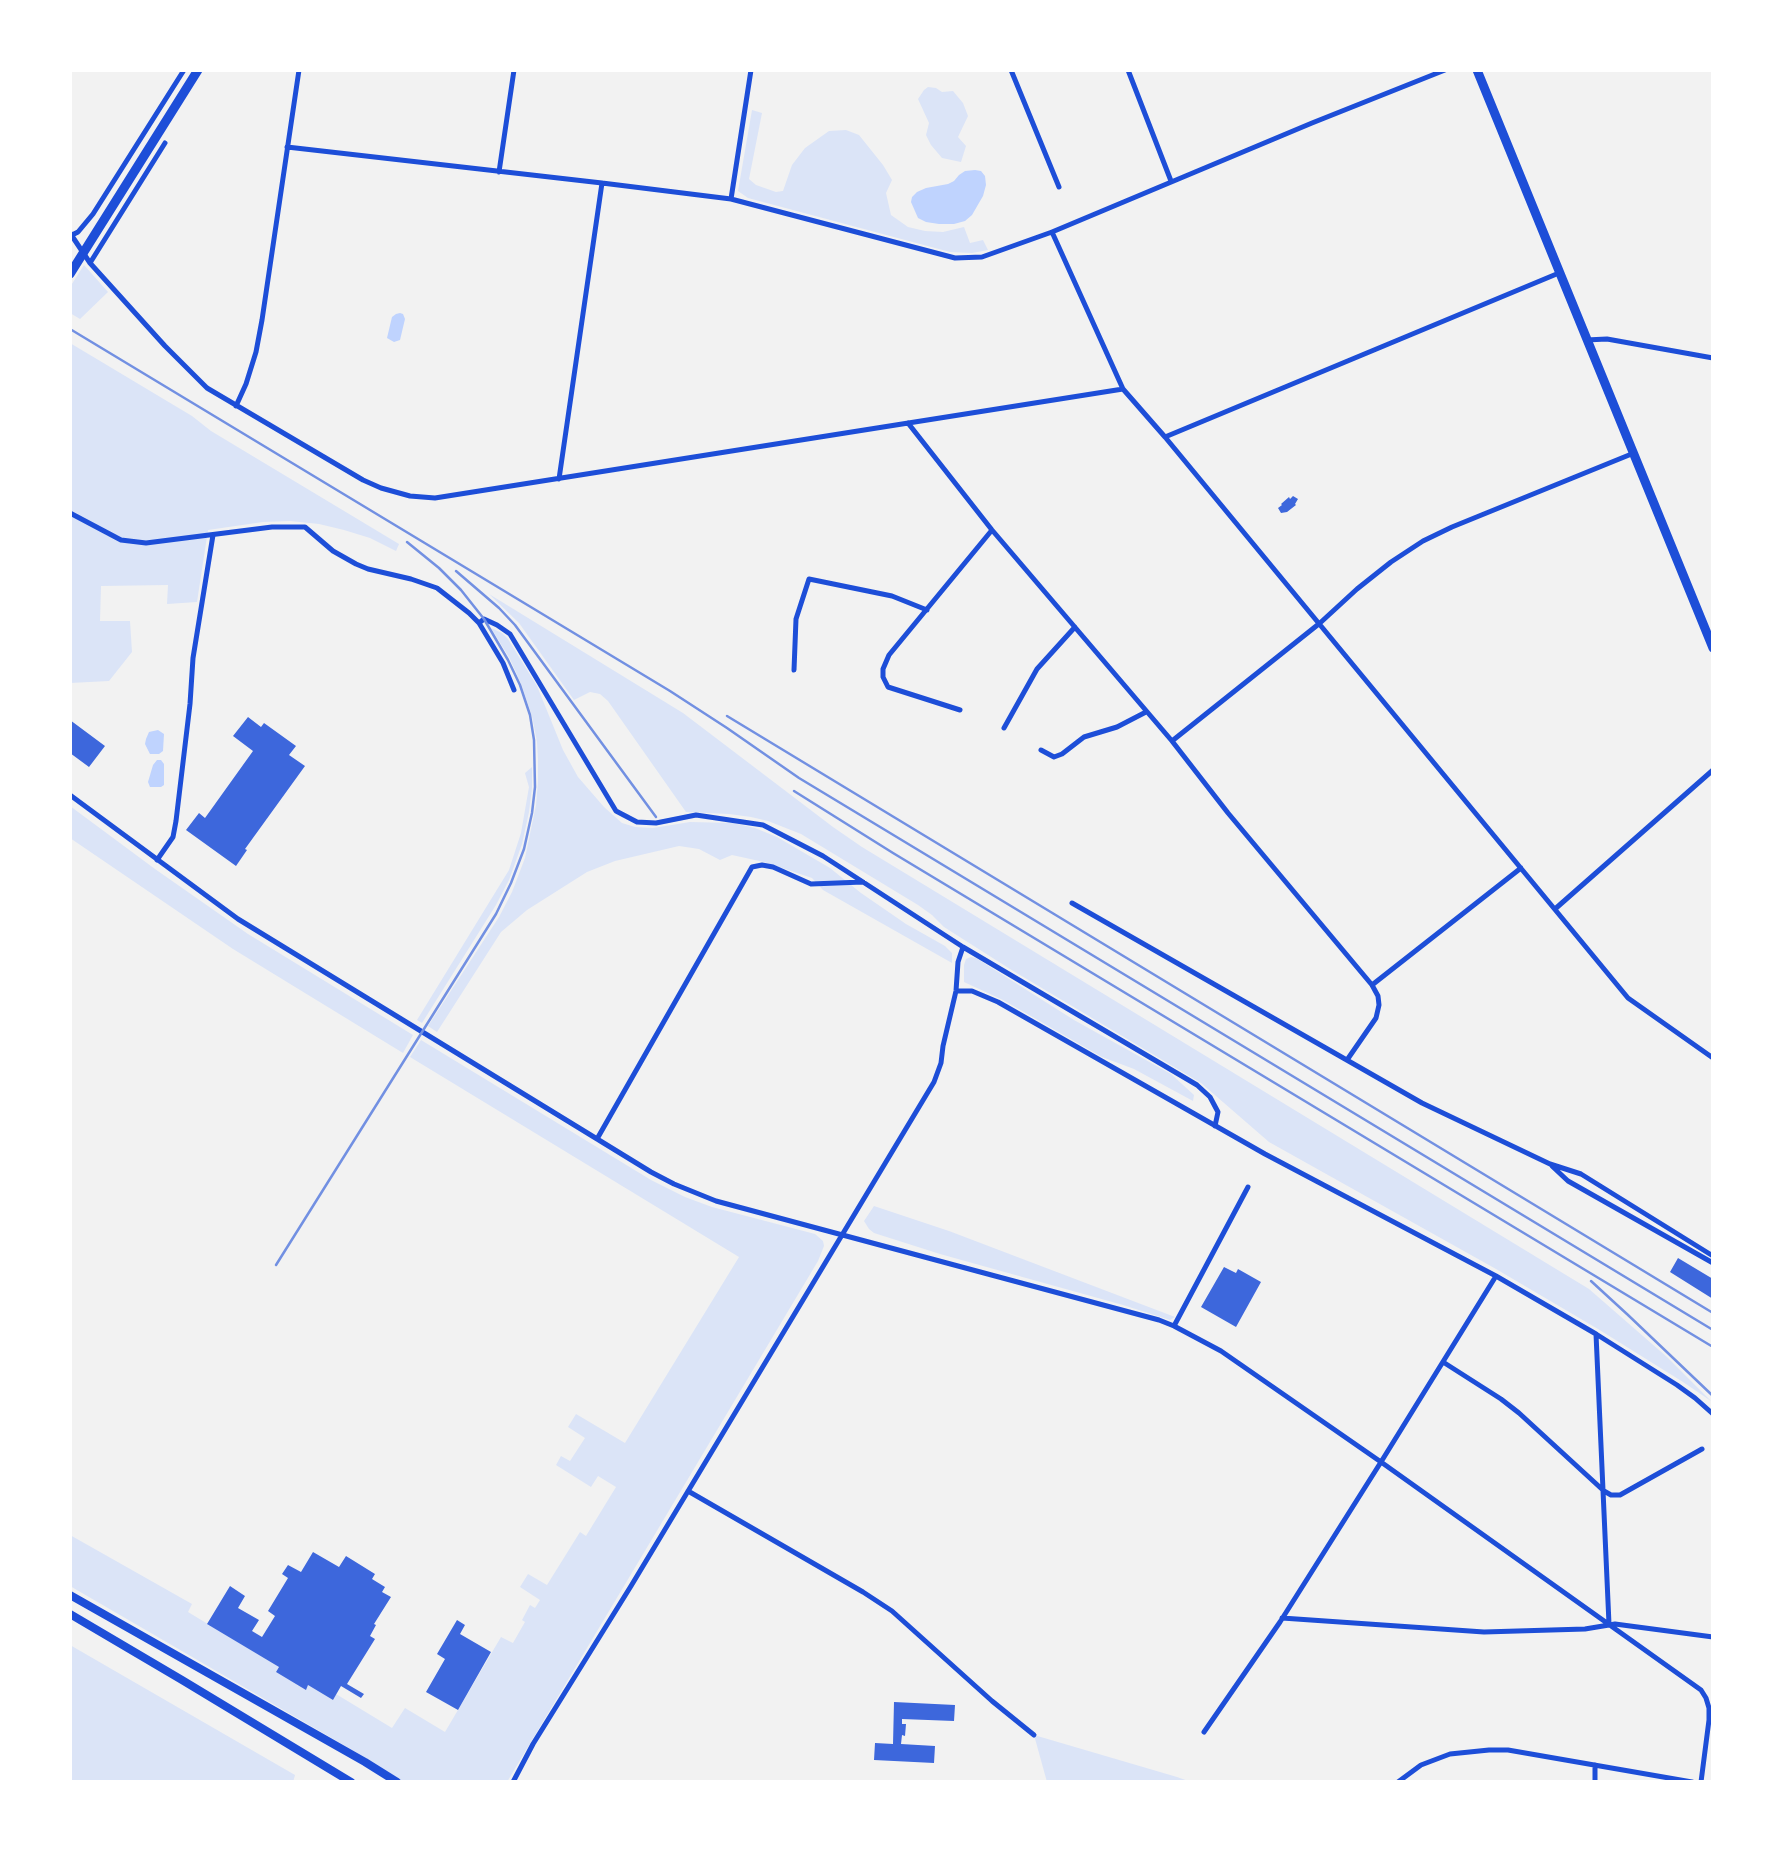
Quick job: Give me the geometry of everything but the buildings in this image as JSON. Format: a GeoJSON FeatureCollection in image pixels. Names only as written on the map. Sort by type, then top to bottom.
{"type":"FeatureCollection","features":[{"type":"Feature","properties":{"kind":"main road"},"geometry":{"type":"LineString","coordinates":[[70,274],[198,70]]}},
{"type":"Feature","properties":{"kind":"main road"},"geometry":{"type":"LineString","coordinates":[[1477,70],[1713,648]]}},
{"type":"Feature","properties":{"kind":"main road"},"geometry":{"type":"LineString","coordinates":[[70,1595],[397,1782]]}},
{"type":"Feature","properties":{"kind":"main road"},"geometry":{"type":"LineString","coordinates":[[70,1614],[351,1782]]}},
{"type":"Feature","properties":{"kind":"street"},"geometry":{"type":"LineString","coordinates":[[184,70],[93,214],[78,232],[71,234],[90,263],[207,388],[381,488],[410,496],[435,498],[1123,389]]}},
{"type":"Feature","properties":{"kind":"street"},"geometry":{"type":"LineString","coordinates":[[236,405],[256,352],[299,70]]}},
{"type":"Feature","properties":{"kind":"street"},"geometry":{"type":"LineString","coordinates":[[499,172],[514,70]]}},
{"type":"Feature","properties":{"kind":"street"},"geometry":{"type":"LineString","coordinates":[[731,199],[751,70]]}},
{"type":"Feature","properties":{"kind":"street"},"geometry":{"type":"LineString","coordinates":[[1011,70],[1059,187]]}},
{"type":"Feature","properties":{"kind":"street"},"geometry":{"type":"LineString","coordinates":[[1128,70],[1171,181]]}},
{"type":"Feature","properties":{"kind":"street"},"geometry":{"type":"LineString","coordinates":[[287,147],[731,199],[955,258],[982,257],[1052,232],[1445,70]]}},
{"type":"Feature","properties":{"kind":"street"},"geometry":{"type":"LineString","coordinates":[[90,263],[165,143]]}},
{"type":"Feature","properties":{"kind":"street"},"geometry":{"type":"LineString","coordinates":[[559,479],[602,183]]}},
{"type":"Feature","properties":{"kind":"street"},"geometry":{"type":"LineString","coordinates":[[1052,232],[1123,389],[1628,998],[1713,1058]]}},
{"type":"Feature","properties":{"kind":"street"},"geometry":{"type":"LineString","coordinates":[[1165,437],[1559,273]]}},
{"type":"Feature","properties":{"kind":"street"},"geometry":{"type":"LineString","coordinates":[[1586,340],[1607,339],[1713,358]]}},
{"type":"Feature","properties":{"kind":"street"},"geometry":{"type":"LineString","coordinates":[[908,423],[992,530],[1172,741],[1228,813],[1373,985],[1379,1005],[1376,1018],[1348,1060]]}},
{"type":"Feature","properties":{"kind":"street"},"geometry":{"type":"LineString","coordinates":[[1172,741],[1320,624],[1357,589],[1423,541],[1634,453]]}},
{"type":"Feature","properties":{"kind":"street"},"geometry":{"type":"LineString","coordinates":[[70,513],[111,536],[133,542],[157,543],[272,527],[305,527],[333,551],[356,564],[437,588],[479,622],[503,663],[514,690]]}},
{"type":"Feature","properties":{"kind":"street"},"geometry":{"type":"LineString","coordinates":[[960,710],[888,687],[883,677],[883,668],[889,655],[992,530]]}},
{"type":"Feature","properties":{"kind":"street"},"geometry":{"type":"LineString","coordinates":[[157,860],[173,837],[176,821],[194,658],[213,535]]}},
{"type":"Feature","properties":{"kind":"street"},"geometry":{"type":"LineString","coordinates":[[794,670],[796,620],[809,579],[892,596],[927,610]]}},
{"type":"Feature","properties":{"kind":"street"},"geometry":{"type":"LineString","coordinates":[[479,622],[484,619],[510,634],[616,811],[636,822],[656,823],[696,815],[763,825],[823,856],[963,947],[1198,1085],[1210,1097],[1218,1112],[1215,1126]]}},
{"type":"Feature","properties":{"kind":"street"},"geometry":{"type":"LineString","coordinates":[[1004,728],[1037,669],[1075,627]]}},
{"type":"Feature","properties":{"kind":"street"},"geometry":{"type":"LineString","coordinates":[[1041,750],[1054,757],[1084,737],[1117,727],[1146,712]]}},
{"type":"Feature","properties":{"kind":"street"},"geometry":{"type":"LineString","coordinates":[[1555,909],[1713,770]]}},
{"type":"Feature","properties":{"kind":"street"},"geometry":{"type":"LineString","coordinates":[[70,795],[259,932],[651,1172],[716,1201],[1131,1312],[1174,1326],[1221,1352],[1381,1462],[1700,1690],[1706,1698],[1709,1720],[1701,1782]]}},
{"type":"Feature","properties":{"kind":"street"},"geometry":{"type":"LineString","coordinates":[[597,1139],[752,867],[773,867],[811,884],[863,882]]}},
{"type":"Feature","properties":{"kind":"street"},"geometry":{"type":"LineString","coordinates":[[1373,985],[1521,868]]}},
{"type":"Feature","properties":{"kind":"street"},"geometry":{"type":"LineString","coordinates":[[1072,903],[1422,1103],[1550,1164],[1581,1174],[1713,1256]]}},
{"type":"Feature","properties":{"kind":"street"},"geometry":{"type":"LineString","coordinates":[[513,1782],[533,1744],[934,1082],[941,1063],[956,991],[958,962],[963,947]]}},
{"type":"Feature","properties":{"kind":"street"},"geometry":{"type":"LineString","coordinates":[[956,991],[972,991],[998,1002],[1265,1154],[1496,1276],[1677,1385],[1713,1414]]}},
{"type":"Feature","properties":{"kind":"street"},"geometry":{"type":"LineString","coordinates":[[1550,1164],[1568,1181],[1713,1264]]}},
{"type":"Feature","properties":{"kind":"street"},"geometry":{"type":"LineString","coordinates":[[1174,1326],[1248,1187]]}},
{"type":"Feature","properties":{"kind":"street"},"geometry":{"type":"LineString","coordinates":[[1204,1732],[1282,1618],[1496,1276]]}},
{"type":"Feature","properties":{"kind":"street"},"geometry":{"type":"LineString","coordinates":[[1596,1334],[1609,1623]]}},
{"type":"Feature","properties":{"kind":"street"},"geometry":{"type":"LineString","coordinates":[[1443,1362],[1519,1413],[1611,1495],[1620,1495],[1702,1449]]}},
{"type":"Feature","properties":{"kind":"street"},"geometry":{"type":"LineString","coordinates":[[688,1491],[892,1611],[1034,1735]]}},
{"type":"Feature","properties":{"kind":"street"},"geometry":{"type":"LineString","coordinates":[[1282,1618],[1484,1632],[1585,1629],[1609,1623],[1713,1637]]}},
{"type":"Feature","properties":{"kind":"street"},"geometry":{"type":"LineString","coordinates":[[1398,1782],[1421,1765],[1450,1754],[1468,1751],[1508,1751],[1692,1782]]}},
{"type":"Feature","properties":{"kind":"street"},"geometry":{"type":"LineString","coordinates":[[1595,1765],[1595,1782]]}},
{"type":"Feature","properties":{"kind":"shaded area"},"geometry":{"type":"Polygon","coordinates":[[[928,87],[942,92],[953,91],[963,103],[968,116],[958,137],[966,146],[961,162],[942,158],[926,135],[929,123],[918,99],[928,87]]]}},
{"type":"Feature","properties":{"kind":"shaded area"},"geometry":{"type":"Polygon","coordinates":[[[752,110],[762,113],[749,179],[756,185],[776,192],[783,191],[792,165],[805,148],[829,131],[846,130],[859,135],[892,180],[886,193],[891,215],[908,227],[925,231],[943,232],[964,227],[970,243],[983,240],[988,250],[972,253],[950,252],[748,198],[738,191],[752,110]]]}},
{"type":"Feature","properties":{"kind":"shaded area"},"geometry":{"type":"Polygon","coordinates":[[[84,265],[108,292],[80,319],[70,313],[70,287],[84,265]]]}},
{"type":"Feature","properties":{"kind":"shaded area"},"geometry":{"type":"Polygon","coordinates":[[[70,343],[399,544],[396,551],[370,538],[319,524],[263,522],[208,530],[197,602],[167,604],[168,585],[101,586],[100,621],[130,621],[132,652],[109,681],[70,683],[70,343]]]}},
{"type":"Feature","properties":{"kind":"shaded area"},"geometry":{"type":"Polygon","coordinates":[[[489,594],[683,713],[862,847],[1589,1289],[1667,1357],[1711,1401],[1598,1329],[1496,1269],[1269,1142],[1201,1083],[1010,969],[944,927],[918,905],[801,834],[751,817],[686,812],[608,701],[600,694],[590,692],[574,700],[519,623],[489,594]]]}},
{"type":"Feature","properties":{"kind":"shaded area"},"geometry":{"type":"Polygon","coordinates":[[[491,628],[508,639],[537,686],[563,750],[578,777],[622,823],[653,828],[690,822],[733,823],[777,837],[830,868],[906,924],[945,946],[952,953],[952,963],[823,890],[812,878],[764,862],[732,855],[720,860],[699,849],[679,846],[615,861],[587,872],[527,910],[501,932],[437,1032],[428,1026],[499,917],[512,892],[525,858],[536,805],[538,760],[532,716],[510,659],[491,628]]]}},
{"type":"Feature","properties":{"kind":"shaded area"},"geometry":{"type":"Polygon","coordinates":[[[532,767],[529,812],[522,844],[509,880],[422,1023],[417,1020],[509,870],[521,833],[529,787],[525,773],[532,767]]]}},
{"type":"Feature","properties":{"kind":"shaded area"},"geometry":{"type":"Polygon","coordinates":[[[70,806],[248,934],[413,1035],[403,1053],[233,949],[70,838],[70,806]]]}},
{"type":"Feature","properties":{"kind":"shaded area"},"geometry":{"type":"Polygon","coordinates":[[[971,957],[1074,1020],[1171,1074],[1194,1095],[1193,1101],[1134,1069],[1102,1057],[1003,1000],[964,982],[964,965],[966,959],[971,957]]]}},
{"type":"Feature","properties":{"kind":"shaded area"},"geometry":{"type":"Polygon","coordinates":[[[421,1040],[651,1180],[712,1207],[815,1234],[823,1241],[824,1246],[818,1261],[507,1782],[404,1782],[70,1586],[70,1535],[192,1604],[188,1612],[279,1667],[276,1672],[306,1689],[308,1685],[333,1700],[336,1694],[392,1728],[405,1708],[445,1732],[501,1637],[513,1643],[525,1622],[522,1620],[530,1605],[535,1608],[540,1600],[520,1587],[528,1574],[547,1585],[580,1532],[586,1536],[616,1487],[598,1476],[591,1487],[556,1465],[561,1456],[570,1461],[585,1438],[568,1427],[576,1414],[625,1443],[739,1257],[410,1057],[421,1040]]]}},
{"type":"Feature","properties":{"kind":"shaded area"},"geometry":{"type":"Polygon","coordinates":[[[874,1206],[949,1231],[1175,1317],[1170,1320],[874,1233],[864,1221],[874,1206]]]}},
{"type":"Feature","properties":{"kind":"shaded area"},"geometry":{"type":"Polygon","coordinates":[[[70,1645],[295,1775],[293,1782],[70,1782],[70,1645]]]}},
{"type":"Feature","properties":{"kind":"shaded area"},"geometry":{"type":"Polygon","coordinates":[[[1034,1735],[1177,1777],[1191,1782],[1047,1782],[1034,1735]]]}},
{"type":"Feature","properties":{"kind":"water"},"geometry":{"type":"Polygon","coordinates":[[[965,171],[981,171],[985,176],[986,185],[972,215],[965,221],[939,224],[918,218],[911,202],[917,192],[948,184],[965,171]]]}},
{"type":"Feature","properties":{"kind":"water"},"geometry":{"type":"Polygon","coordinates":[[[400,313],[405,319],[400,340],[394,342],[387,338],[392,317],[400,313]]]}},
{"type":"Feature","properties":{"kind":"water"},"geometry":{"type":"Polygon","coordinates":[[[158,730],[164,734],[163,751],[150,754],[145,744],[146,739],[149,732],[158,730]]]}},
{"type":"Feature","properties":{"kind":"water"},"geometry":{"type":"Polygon","coordinates":[[[157,760],[164,764],[164,785],[150,787],[148,782],[157,760]]]}},
{"type":"Feature","properties":{"kind":"railway"},"geometry":{"type":"LineString","coordinates":[[70,329],[670,691],[799,778],[1713,1330]]}},
{"type":"Feature","properties":{"kind":"railway"},"geometry":{"type":"LineString","coordinates":[[276,1265],[496,914],[524,849],[532,813],[535,787],[534,740],[530,715],[520,685],[484,619],[461,590],[407,542]]}},
{"type":"Feature","properties":{"kind":"railway"},"geometry":{"type":"LineString","coordinates":[[456,571],[515,625],[656,817]]}},
{"type":"Feature","properties":{"kind":"railway"},"geometry":{"type":"LineString","coordinates":[[727,716],[1713,1313]]}},
{"type":"Feature","properties":{"kind":"railway"},"geometry":{"type":"LineString","coordinates":[[794,791],[1713,1347]]}},
{"type":"Feature","properties":{"kind":"railway"},"geometry":{"type":"LineString","coordinates":[[1591,1281],[1713,1396]]}}]}
